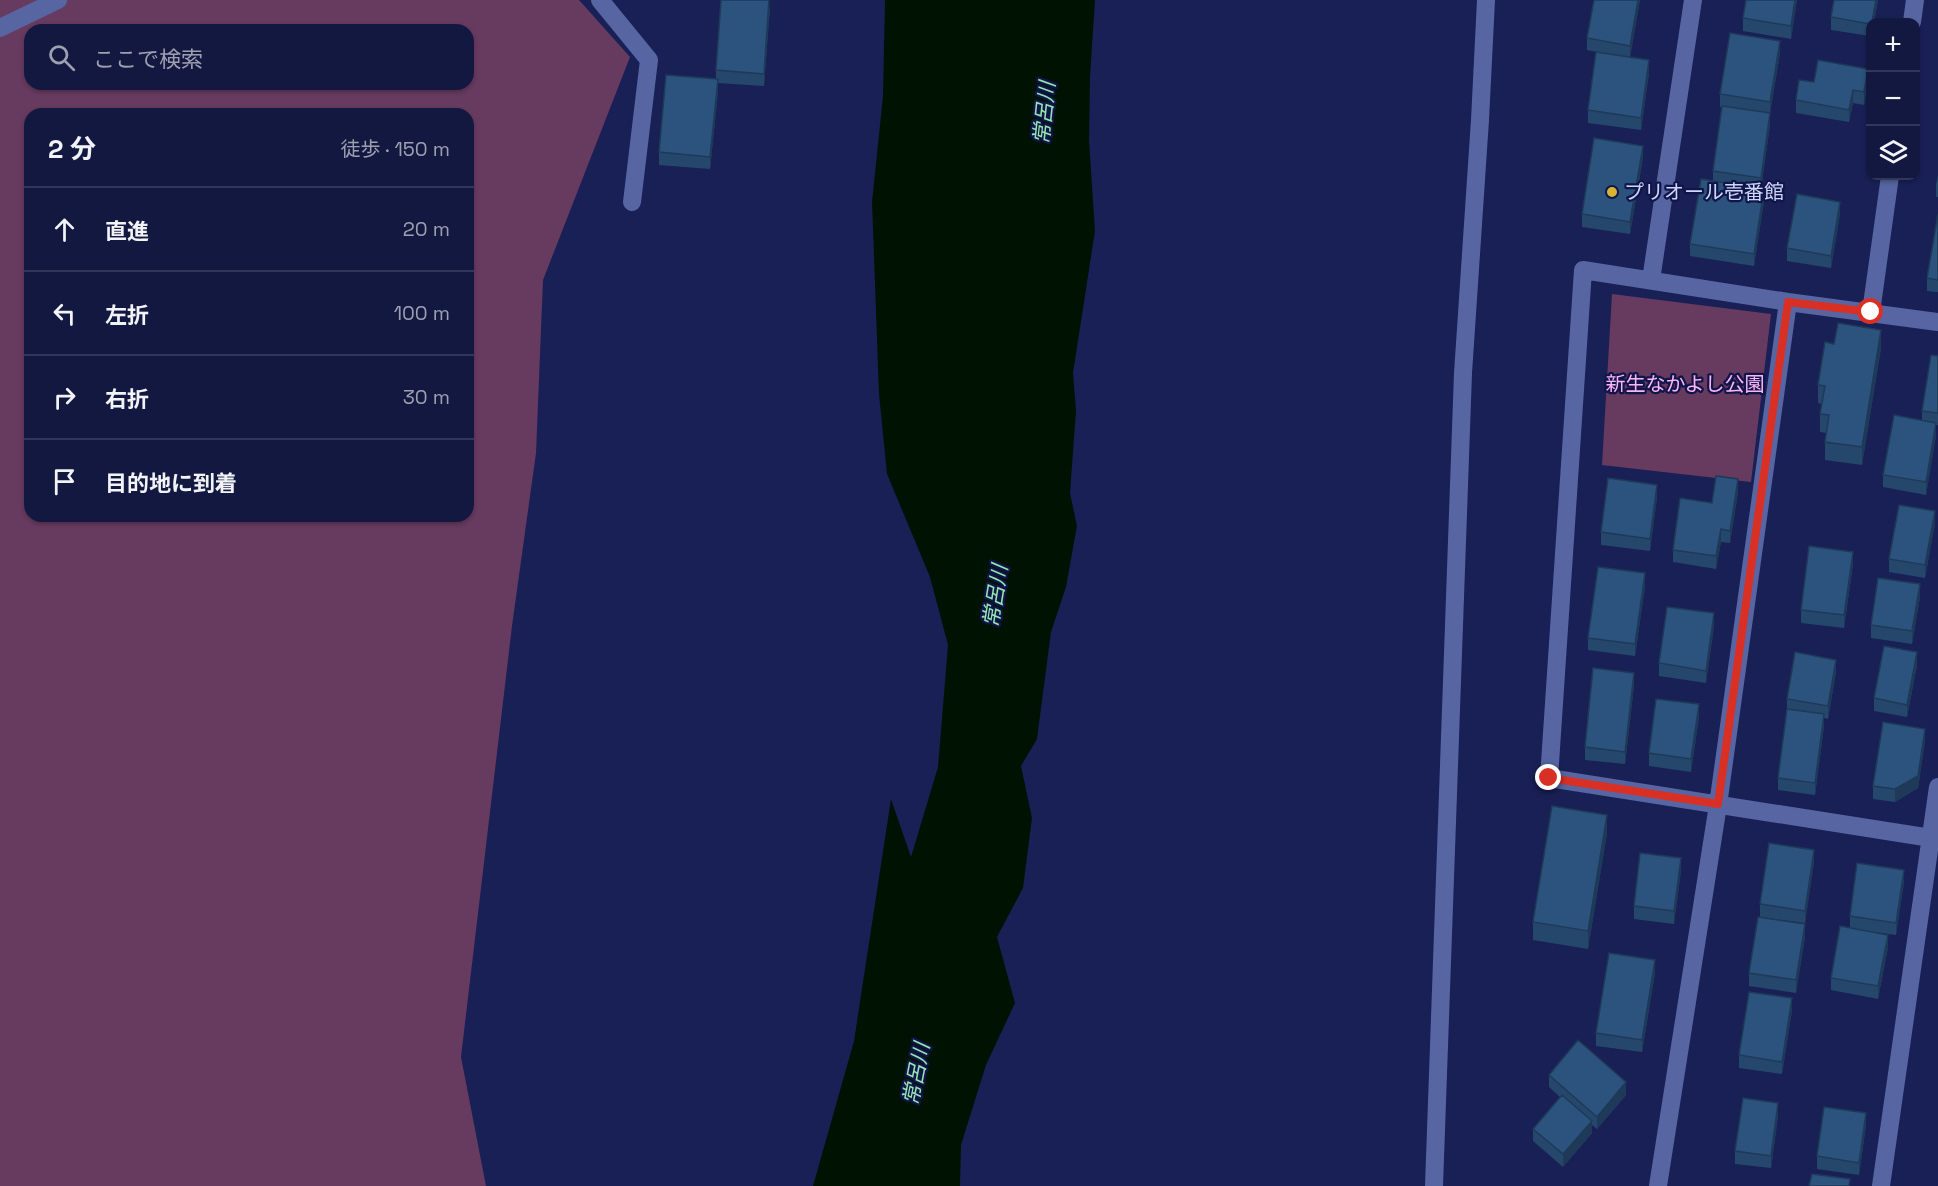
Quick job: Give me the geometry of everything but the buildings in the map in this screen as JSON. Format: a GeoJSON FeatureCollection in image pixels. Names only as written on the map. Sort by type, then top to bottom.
{"type":"FeatureCollection","features":[{"type":"Feature","properties":{"kind":"street"},"geometry":{"type":"LineString","coordinates":[[0,28],[58,0]]}},
{"type":"Feature","properties":{"kind":"street"},"geometry":{"type":"LineString","coordinates":[[600,0],[649,60],[632,202]]}},
{"type":"Feature","properties":{"kind":"street"},"geometry":{"type":"LineString","coordinates":[[1434,1186],[1463,373],[1486,0]]}},
{"type":"Feature","properties":{"kind":"street"},"geometry":{"type":"LineString","coordinates":[[1651,280],[1693,0]]}},
{"type":"Feature","properties":{"kind":"street"},"geometry":{"type":"LineString","coordinates":[[1913,18],[1915,0]]}},
{"type":"Feature","properties":{"kind":"street"},"geometry":{"type":"LineString","coordinates":[[1871,312],[1889,180]]}},
{"type":"Feature","properties":{"kind":"street"},"geometry":{"type":"LineString","coordinates":[[1931,838],[1549,778],[1583,270],[1788,302],[1938,322]]}},
{"type":"Feature","properties":{"kind":"street"},"geometry":{"type":"LineString","coordinates":[[1658,1186],[1718,804],[1788,302]]}},
{"type":"Feature","properties":{"kind":"street"},"geometry":{"type":"LineString","coordinates":[[1881,1186],[1938,786]]}},
{"type":"Feature","properties":{"kind":"green space"},"geometry":{"type":"Polygon","coordinates":[[[0,0],[579,0],[630,57],[543,280],[536,453],[512,626],[461,1057],[486,1186],[0,1186],[0,0]]]}},
{"type":"Feature","properties":{"kind":"green space","name":"新生なかよし公園"},"geometry":{"type":"Polygon","coordinates":[[[1612,294],[1771,314],[1751,482],[1602,465],[1612,294]]]}},
{"type":"Feature","properties":{"kind":"water","name":"常呂川"},"geometry":{"type":"Polygon","coordinates":[[[885,0],[1095,0],[1089,140],[1095,231],[1073,373],[1076,411],[1070,493],[1077,526],[1066,587],[1051,632],[1037,739],[1021,766],[1032,818],[1023,888],[997,937],[1015,1003],[986,1065],[961,1145],[960,1186],[813,1186],[854,1041],[891,799],[911,857],[938,767],[948,645],[930,577],[887,474],[879,394],[872,202],[883,96],[885,0]]]}},
{"type":"Feature","properties":{"kind":"place","name":"プリオール壱番館"},"geometry":{"type":"Point","coordinates":[1612,192]}},
{"type":"Feature","properties":{"kind":"route"},"geometry":{"type":"LineString","coordinates":[[1549,778],[1718,804],[1788,302],[1871,312]]}}]}
